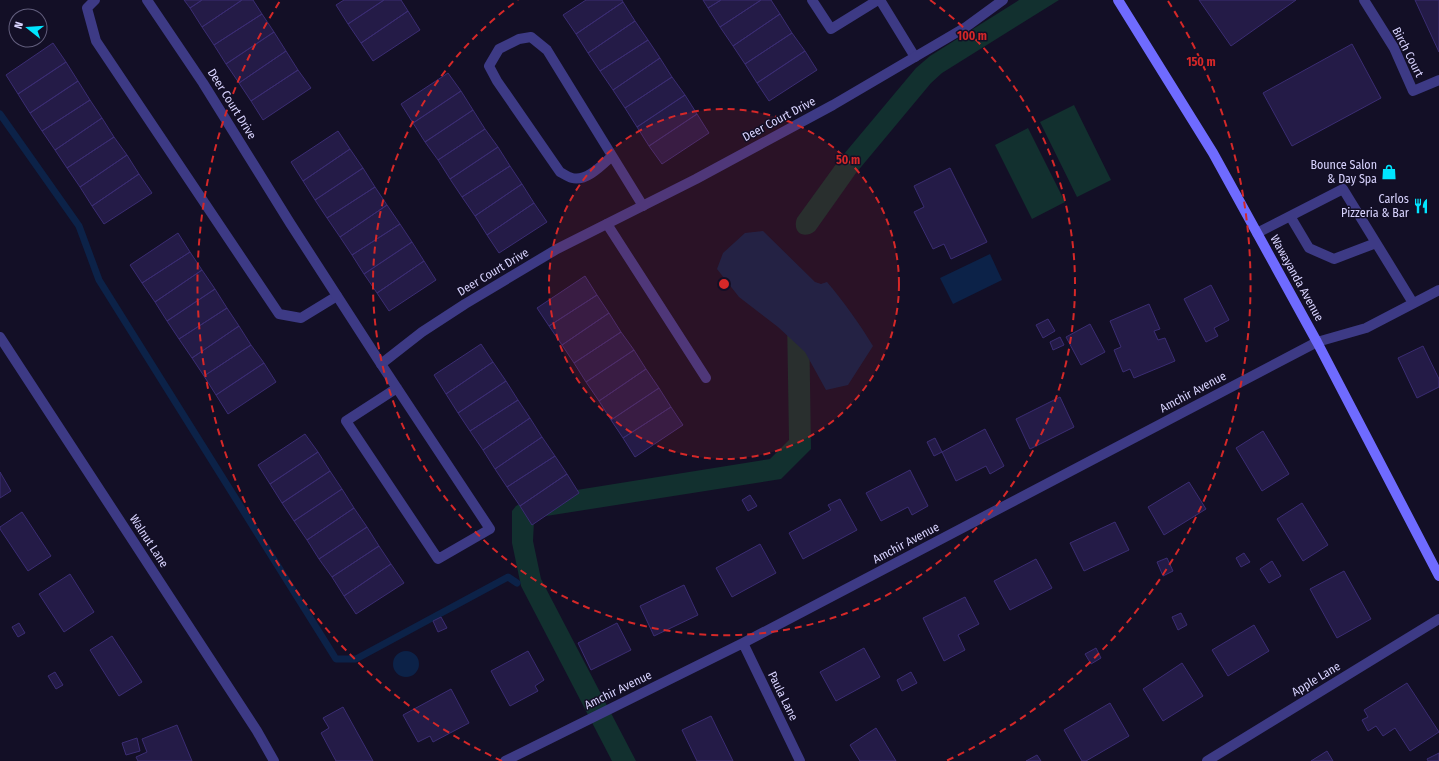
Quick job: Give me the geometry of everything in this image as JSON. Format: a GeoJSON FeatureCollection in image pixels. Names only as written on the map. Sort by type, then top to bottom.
{"type":"FeatureCollection","features":[{"type":"Feature","properties":{"kind":"street"},"geometry":{"type":"LineString","coordinates":[[95,0],[87,8],[96,40],[279,314],[302,318],[337,296]]}},
{"type":"Feature","properties":{"kind":"street","name":"Deer Court Drive"},"geometry":{"type":"LineString","coordinates":[[147,0],[204,83],[286,217],[381,364],[422,332],[465,304],[556,250],[696,179],[832,105],[966,27],[1003,0]]}},
{"type":"Feature","properties":{"kind":"street"},"geometry":{"type":"LineString","coordinates":[[812,0],[831,29],[879,0],[915,57]]}},
{"type":"Feature","properties":{"kind":"street","name":"Wawayanda Avenue"},"geometry":{"type":"LineString","coordinates":[[1118,0],[1213,152],[1317,342],[1439,576]]}},
{"type":"Feature","properties":{"kind":"street","name":"Birch Court"},"geometry":{"type":"LineString","coordinates":[[1364,0],[1394,48],[1413,91],[1439,80]]}},
{"type":"Feature","properties":{"kind":"street"},"geometry":{"type":"LineString","coordinates":[[612,156],[597,169],[584,177],[572,179],[560,172],[497,82],[489,66],[499,49],[519,39],[531,37],[547,50],[643,206]]}},
{"type":"Feature","properties":{"kind":"street"},"geometry":{"type":"LineString","coordinates":[[1257,233],[1343,189],[1413,303]]}},
{"type":"Feature","properties":{"kind":"street"},"geometry":{"type":"LineString","coordinates":[[1290,216],[1308,248],[1334,259],[1376,243]]}},
{"type":"Feature","properties":{"kind":"street"},"geometry":{"type":"LineString","coordinates":[[607,224],[706,378]]}},
{"type":"Feature","properties":{"kind":"street","name":"Amchir Avenue"},"geometry":{"type":"LineString","coordinates":[[504,761],[743,643],[1317,342],[1366,328],[1439,290]]}},
{"type":"Feature","properties":{"kind":"street","name":"Walnut Lane"},"geometry":{"type":"LineString","coordinates":[[0,337],[253,724],[274,761]]}},
{"type":"Feature","properties":{"kind":"street"},"geometry":{"type":"LineString","coordinates":[[381,364],[397,388],[490,529],[438,559],[346,421],[397,388]]}},
{"type":"Feature","properties":{"kind":"street","name":"Apple Lane"},"geometry":{"type":"LineString","coordinates":[[1207,761],[1439,620]]}},
{"type":"Feature","properties":{"kind":"street","name":"Paula Lane"},"geometry":{"type":"LineString","coordinates":[[743,643],[800,761]]}},
{"type":"Feature","properties":{"kind":"green space"},"geometry":{"type":"Polygon","coordinates":[[[1019,0],[1059,0],[942,73],[931,83],[856,173],[815,231],[811,234],[803,235],[797,231],[797,218],[839,160],[916,68],[930,56],[1019,0]]]}},
{"type":"Feature","properties":{"kind":"green space"},"geometry":{"type":"Polygon","coordinates":[[[1074,105],[1111,180],[1077,197],[1040,122],[1074,105]]]}},
{"type":"Feature","properties":{"kind":"green space"},"geometry":{"type":"Polygon","coordinates":[[[1028,128],[1065,202],[1032,219],[995,145],[1028,128]]]}},
{"type":"Feature","properties":{"kind":"green space"},"geometry":{"type":"Polygon","coordinates":[[[809,316],[811,449],[781,479],[540,517],[534,521],[533,541],[541,579],[636,761],[612,761],[521,586],[512,543],[512,511],[516,506],[533,497],[770,459],[789,440],[787,317],[809,316]]]}},
{"type":"Feature","properties":{"kind":"water"},"geometry":{"type":"Polygon","coordinates":[[[763,231],[815,282],[821,284],[827,282],[851,313],[873,346],[848,385],[826,390],[805,352],[778,327],[739,297],[717,269],[723,253],[745,233],[763,231]]]}},
{"type":"Feature","properties":{"kind":"water"},"geometry":{"type":"Polygon","coordinates":[[[990,254],[1002,280],[953,304],[940,278],[990,254]]]}},
{"type":"Feature","properties":{"kind":"water"},"geometry":{"type":"Polygon","coordinates":[[[406,651],[415,655],[419,664],[415,673],[406,677],[397,673],[393,664],[397,655],[406,651]]]}},
{"type":"Feature","properties":{"kind":"building"},"geometry":{"type":"Polygon","coordinates":[[[184,0],[202,0],[190,8],[184,0]]]}},
{"type":"Feature","properties":{"kind":"building"},"geometry":{"type":"Polygon","coordinates":[[[202,0],[242,0],[202,27],[190,8],[202,0]]]}},
{"type":"Feature","properties":{"kind":"building"},"geometry":{"type":"Polygon","coordinates":[[[242,0],[253,0],[262,14],[214,45],[202,27],[242,0]]]}},
{"type":"Feature","properties":{"kind":"building"},"geometry":{"type":"Polygon","coordinates":[[[344,0],[384,0],[348,24],[336,5],[344,0]]]}},
{"type":"Feature","properties":{"kind":"building"},"geometry":{"type":"Polygon","coordinates":[[[384,0],[401,0],[408,11],[361,43],[348,24],[384,0]]]}},
{"type":"Feature","properties":{"kind":"building"},"geometry":{"type":"Polygon","coordinates":[[[586,0],[622,0],[623,2],[576,34],[563,15],[586,0]]]}},
{"type":"Feature","properties":{"kind":"building"},"geometry":{"type":"Polygon","coordinates":[[[703,0],[721,0],[708,8],[703,0]]]}},
{"type":"Feature","properties":{"kind":"building"},"geometry":{"type":"Polygon","coordinates":[[[721,0],[761,0],[720,27],[708,8],[721,0]]]}},
{"type":"Feature","properties":{"kind":"building"},"geometry":{"type":"Polygon","coordinates":[[[761,0],[771,0],[780,14],[733,46],[720,27],[761,0]]]}},
{"type":"Feature","properties":{"kind":"building"},"geometry":{"type":"Polygon","coordinates":[[[1199,0],[1296,0],[1231,46],[1199,0]]]}},
{"type":"Feature","properties":{"kind":"building"},"geometry":{"type":"Polygon","coordinates":[[[1415,0],[1439,0],[1439,52],[1415,0]]]}},
{"type":"Feature","properties":{"kind":"building"},"geometry":{"type":"Polygon","coordinates":[[[623,2],[635,21],[588,53],[576,34],[623,2]]]}},
{"type":"Feature","properties":{"kind":"building"},"geometry":{"type":"Polygon","coordinates":[[[408,11],[420,30],[373,61],[361,43],[408,11]]]}},
{"type":"Feature","properties":{"kind":"building"},"geometry":{"type":"Polygon","coordinates":[[[262,14],[274,32],[226,64],[214,45],[262,14]]]}},
{"type":"Feature","properties":{"kind":"building"},"geometry":{"type":"Polygon","coordinates":[[[780,14],[792,33],[745,64],[733,46],[780,14]]]}},
{"type":"Feature","properties":{"kind":"building"},"geometry":{"type":"Polygon","coordinates":[[[635,21],[648,40],[600,71],[588,53],[635,21]]]}},
{"type":"Feature","properties":{"kind":"building"},"geometry":{"type":"Polygon","coordinates":[[[274,32],[286,51],[239,83],[226,64],[274,32]]]}},
{"type":"Feature","properties":{"kind":"building"},"geometry":{"type":"Polygon","coordinates":[[[792,33],[805,51],[757,83],[745,64],[792,33]]]}},
{"type":"Feature","properties":{"kind":"building"},"geometry":{"type":"Polygon","coordinates":[[[648,40],[660,58],[613,90],[600,71],[648,40]]]}},
{"type":"Feature","properties":{"kind":"building"},"geometry":{"type":"Polygon","coordinates":[[[53,43],[66,62],[18,94],[6,75],[46,48],[48,48],[53,43]]]}},
{"type":"Feature","properties":{"kind":"building"},"geometry":{"type":"Polygon","coordinates":[[[1352,44],[1381,98],[1292,146],[1263,93],[1352,44]]]}},
{"type":"Feature","properties":{"kind":"building"},"geometry":{"type":"Polygon","coordinates":[[[286,51],[298,70],[251,101],[239,83],[286,51]]]}},
{"type":"Feature","properties":{"kind":"building"},"geometry":{"type":"Polygon","coordinates":[[[805,51],[817,70],[769,101],[757,83],[805,51]]]}},
{"type":"Feature","properties":{"kind":"building"},"geometry":{"type":"Polygon","coordinates":[[[660,58],[672,77],[625,108],[613,90],[660,58]]]}},
{"type":"Feature","properties":{"kind":"building"},"geometry":{"type":"Polygon","coordinates":[[[66,62],[78,81],[30,113],[18,94],[66,62]]]}},
{"type":"Feature","properties":{"kind":"building"},"geometry":{"type":"Polygon","coordinates":[[[298,70],[311,88],[263,120],[251,101],[298,70]]]}},
{"type":"Feature","properties":{"kind":"building"},"geometry":{"type":"Polygon","coordinates":[[[448,73],[461,91],[413,123],[401,104],[448,73]]]}},
{"type":"Feature","properties":{"kind":"building"},"geometry":{"type":"Polygon","coordinates":[[[672,77],[685,95],[637,127],[625,108],[672,77]]]}},
{"type":"Feature","properties":{"kind":"building"},"geometry":{"type":"Polygon","coordinates":[[[78,81],[90,100],[42,131],[30,113],[78,81]]]}},
{"type":"Feature","properties":{"kind":"building"},"geometry":{"type":"Polygon","coordinates":[[[461,91],[473,110],[425,142],[413,123],[461,91]]]}},
{"type":"Feature","properties":{"kind":"building"},"geometry":{"type":"Polygon","coordinates":[[[685,95],[697,114],[649,146],[637,127],[685,95]]]}},
{"type":"Feature","properties":{"kind":"building"},"geometry":{"type":"Polygon","coordinates":[[[90,100],[102,118],[55,150],[42,131],[90,100]]]}},
{"type":"Feature","properties":{"kind":"building"},"geometry":{"type":"Polygon","coordinates":[[[473,110],[485,129],[438,160],[425,142],[473,110]]]}},
{"type":"Feature","properties":{"kind":"building"},"geometry":{"type":"Polygon","coordinates":[[[697,114],[709,133],[662,164],[649,146],[697,114]]]}},
{"type":"Feature","properties":{"kind":"building"},"geometry":{"type":"Polygon","coordinates":[[[102,118],[114,137],[67,168],[55,150],[102,118]]]}},
{"type":"Feature","properties":{"kind":"building"},"geometry":{"type":"Polygon","coordinates":[[[485,129],[498,147],[450,179],[438,160],[485,129]]]}},
{"type":"Feature","properties":{"kind":"building"},"geometry":{"type":"Polygon","coordinates":[[[338,131],[350,149],[303,181],[291,162],[338,131]]]}},
{"type":"Feature","properties":{"kind":"building"},"geometry":{"type":"Polygon","coordinates":[[[114,137],[127,155],[80,187],[67,168],[114,137]]]}},
{"type":"Feature","properties":{"kind":"building"},"geometry":{"type":"Polygon","coordinates":[[[498,147],[510,166],[462,197],[450,179],[498,147]]]}},
{"type":"Feature","properties":{"kind":"building"},"geometry":{"type":"Polygon","coordinates":[[[350,149],[363,168],[315,200],[303,181],[350,149]]]}},
{"type":"Feature","properties":{"kind":"building"},"geometry":{"type":"Polygon","coordinates":[[[127,155],[139,174],[92,206],[80,187],[127,155]]]}},
{"type":"Feature","properties":{"kind":"building"},"geometry":{"type":"Polygon","coordinates":[[[510,166],[522,184],[475,216],[462,197],[510,166]]]}},
{"type":"Feature","properties":{"kind":"building"},"geometry":{"type":"Polygon","coordinates":[[[363,168],[375,187],[327,218],[315,200],[363,168]]]}},
{"type":"Feature","properties":{"kind":"building"},"geometry":{"type":"Polygon","coordinates":[[[950,168],[987,242],[951,259],[944,244],[933,249],[914,212],[924,207],[914,186],[950,168]]]}},
{"type":"Feature","properties":{"kind":"building"},"geometry":{"type":"Polygon","coordinates":[[[139,174],[152,193],[104,224],[92,206],[139,174]]]}},
{"type":"Feature","properties":{"kind":"building"},"geometry":{"type":"Polygon","coordinates":[[[522,184],[534,203],[487,235],[475,216],[522,184]]]}},
{"type":"Feature","properties":{"kind":"building"},"geometry":{"type":"Polygon","coordinates":[[[375,187],[387,205],[340,237],[327,218],[375,187]]]}},
{"type":"Feature","properties":{"kind":"building"},"geometry":{"type":"Polygon","coordinates":[[[534,203],[547,222],[499,253],[487,235],[534,203]]]}},
{"type":"Feature","properties":{"kind":"building"},"geometry":{"type":"Polygon","coordinates":[[[387,205],[400,224],[352,255],[340,237],[387,205]]]}},
{"type":"Feature","properties":{"kind":"building"},"geometry":{"type":"Polygon","coordinates":[[[400,224],[412,242],[364,274],[352,255],[400,224]]]}},
{"type":"Feature","properties":{"kind":"building"},"geometry":{"type":"Polygon","coordinates":[[[178,233],[190,252],[142,283],[130,265],[178,233]]]}},
{"type":"Feature","properties":{"kind":"building"},"geometry":{"type":"Polygon","coordinates":[[[412,242],[424,261],[377,293],[364,274],[412,242]]]}},
{"type":"Feature","properties":{"kind":"building"},"geometry":{"type":"Polygon","coordinates":[[[190,252],[202,270],[155,302],[142,283],[190,252]]]}},
{"type":"Feature","properties":{"kind":"building"},"geometry":{"type":"Polygon","coordinates":[[[424,261],[436,280],[389,311],[377,293],[424,261]]]}},
{"type":"Feature","properties":{"kind":"building"},"geometry":{"type":"Polygon","coordinates":[[[202,270],[215,289],[167,321],[155,302],[202,270]]]}},
{"type":"Feature","properties":{"kind":"building"},"geometry":{"type":"Polygon","coordinates":[[[585,276],[597,295],[549,326],[537,308],[585,276]]]}},
{"type":"Feature","properties":{"kind":"building"},"geometry":{"type":"Polygon","coordinates":[[[1211,285],[1229,320],[1214,328],[1218,336],[1206,342],[1184,299],[1211,285]]]}},
{"type":"Feature","properties":{"kind":"building"},"geometry":{"type":"Polygon","coordinates":[[[215,289],[227,308],[179,339],[167,321],[215,289]]]}},
{"type":"Feature","properties":{"kind":"building"},"geometry":{"type":"Polygon","coordinates":[[[597,295],[609,313],[562,345],[549,326],[597,295]]]}},
{"type":"Feature","properties":{"kind":"building"},"geometry":{"type":"Polygon","coordinates":[[[1149,304],[1160,329],[1154,331],[1158,340],[1165,338],[1175,361],[1134,378],[1130,369],[1123,372],[1114,350],[1121,347],[1110,321],[1149,304]]]}},
{"type":"Feature","properties":{"kind":"building"},"geometry":{"type":"Polygon","coordinates":[[[227,308],[239,326],[192,358],[179,339],[227,308]]]}},
{"type":"Feature","properties":{"kind":"building"},"geometry":{"type":"Polygon","coordinates":[[[609,313],[621,332],[574,363],[562,345],[609,313]]]}},
{"type":"Feature","properties":{"kind":"building"},"geometry":{"type":"Polygon","coordinates":[[[1048,319],[1055,331],[1043,338],[1036,325],[1048,319]]]}},
{"type":"Feature","properties":{"kind":"building"},"geometry":{"type":"Polygon","coordinates":[[[1090,324],[1105,352],[1081,365],[1066,337],[1090,324]]]}},
{"type":"Feature","properties":{"kind":"building"},"geometry":{"type":"Polygon","coordinates":[[[239,326],[251,345],[204,376],[192,358],[239,326]]]}},
{"type":"Feature","properties":{"kind":"building"},"geometry":{"type":"Polygon","coordinates":[[[621,332],[634,350],[586,382],[574,363],[621,332]]]}},
{"type":"Feature","properties":{"kind":"building"},"geometry":{"type":"Polygon","coordinates":[[[1060,337],[1064,345],[1053,350],[1050,342],[1060,337]]]}},
{"type":"Feature","properties":{"kind":"building"},"geometry":{"type":"Polygon","coordinates":[[[481,344],[493,362],[446,394],[434,375],[481,344]]]}},
{"type":"Feature","properties":{"kind":"building"},"geometry":{"type":"Polygon","coordinates":[[[251,345],[264,363],[216,395],[204,376],[251,345]]]}},
{"type":"Feature","properties":{"kind":"building"},"geometry":{"type":"Polygon","coordinates":[[[1423,346],[1439,379],[1439,387],[1417,398],[1398,358],[1423,346]]]}},
{"type":"Feature","properties":{"kind":"building"},"geometry":{"type":"Polygon","coordinates":[[[634,350],[646,369],[599,401],[586,382],[634,350]]]}},
{"type":"Feature","properties":{"kind":"building"},"geometry":{"type":"Polygon","coordinates":[[[493,362],[506,381],[458,413],[446,394],[493,362]]]}},
{"type":"Feature","properties":{"kind":"building"},"geometry":{"type":"Polygon","coordinates":[[[264,363],[276,382],[228,414],[216,395],[264,363]]]}},
{"type":"Feature","properties":{"kind":"building"},"geometry":{"type":"Polygon","coordinates":[[[646,369],[659,388],[611,420],[599,401],[646,369]]]}},
{"type":"Feature","properties":{"kind":"building"},"geometry":{"type":"Polygon","coordinates":[[[506,381],[518,400],[470,431],[458,413],[506,381]]]}},
{"type":"Feature","properties":{"kind":"building"},"geometry":{"type":"Polygon","coordinates":[[[659,388],[671,407],[623,438],[611,420],[659,388]]]}},
{"type":"Feature","properties":{"kind":"building"},"geometry":{"type":"Polygon","coordinates":[[[1060,397],[1074,427],[1030,449],[1016,419],[1060,397]]]}},
{"type":"Feature","properties":{"kind":"building"},"geometry":{"type":"Polygon","coordinates":[[[518,400],[530,418],[483,450],[470,431],[518,400]]]}},
{"type":"Feature","properties":{"kind":"building"},"geometry":{"type":"Polygon","coordinates":[[[671,407],[683,425],[635,457],[623,438],[671,407]]]}},
{"type":"Feature","properties":{"kind":"building"},"geometry":{"type":"Polygon","coordinates":[[[530,418],[542,437],[495,469],[483,450],[530,418]]]}},
{"type":"Feature","properties":{"kind":"building"},"geometry":{"type":"Polygon","coordinates":[[[985,429],[1004,466],[990,474],[986,466],[956,481],[942,452],[985,429]]]}},
{"type":"Feature","properties":{"kind":"building"},"geometry":{"type":"Polygon","coordinates":[[[1263,431],[1289,474],[1262,491],[1236,448],[1263,431]]]}},
{"type":"Feature","properties":{"kind":"building"},"geometry":{"type":"Polygon","coordinates":[[[305,434],[318,452],[270,484],[258,465],[305,434]]]}},
{"type":"Feature","properties":{"kind":"building"},"geometry":{"type":"Polygon","coordinates":[[[542,437],[555,456],[507,487],[495,469],[542,437]]]}},
{"type":"Feature","properties":{"kind":"building"},"geometry":{"type":"Polygon","coordinates":[[[935,438],[942,452],[934,456],[927,442],[935,438]]]}},
{"type":"Feature","properties":{"kind":"building"},"geometry":{"type":"Polygon","coordinates":[[[318,452],[330,471],[282,503],[270,484],[318,452]]]}},
{"type":"Feature","properties":{"kind":"building"},"geometry":{"type":"Polygon","coordinates":[[[555,456],[567,474],[520,506],[507,487],[555,456]]]}},
{"type":"Feature","properties":{"kind":"building"},"geometry":{"type":"Polygon","coordinates":[[[910,470],[928,506],[912,515],[908,507],[881,521],[866,493],[910,470]]]}},
{"type":"Feature","properties":{"kind":"building"},"geometry":{"type":"Polygon","coordinates":[[[330,471],[342,489],[294,521],[282,503],[330,471]]]}},
{"type":"Feature","properties":{"kind":"building"},"geometry":{"type":"Polygon","coordinates":[[[0,472],[11,491],[0,498],[0,472]]]}},
{"type":"Feature","properties":{"kind":"building"},"geometry":{"type":"Polygon","coordinates":[[[567,474],[579,493],[532,525],[520,506],[567,474]]]}},
{"type":"Feature","properties":{"kind":"building"},"geometry":{"type":"Polygon","coordinates":[[[1189,482],[1206,509],[1164,535],[1148,507],[1189,482]]]}},
{"type":"Feature","properties":{"kind":"building"},"geometry":{"type":"Polygon","coordinates":[[[342,489],[354,508],[307,540],[294,521],[342,489]]]}},
{"type":"Feature","properties":{"kind":"building"},"geometry":{"type":"Polygon","coordinates":[[[750,495],[757,506],[748,511],[742,500],[750,495]]]}},
{"type":"Feature","properties":{"kind":"building"},"geometry":{"type":"Polygon","coordinates":[[[840,499],[857,530],[803,559],[789,533],[831,510],[828,505],[840,499]]]}},
{"type":"Feature","properties":{"kind":"building"},"geometry":{"type":"Polygon","coordinates":[[[1302,503],[1328,545],[1303,561],[1277,519],[1302,503]]]}},
{"type":"Feature","properties":{"kind":"building"},"geometry":{"type":"Polygon","coordinates":[[[354,508],[367,527],[319,559],[307,540],[354,508]]]}},
{"type":"Feature","properties":{"kind":"building"},"geometry":{"type":"Polygon","coordinates":[[[22,512],[51,556],[28,571],[0,529],[0,527],[22,512]]]}},
{"type":"Feature","properties":{"kind":"building"},"geometry":{"type":"Polygon","coordinates":[[[1115,522],[1129,550],[1084,571],[1070,543],[1115,522]]]}},
{"type":"Feature","properties":{"kind":"building"},"geometry":{"type":"Polygon","coordinates":[[[367,527],[379,546],[332,577],[319,559],[367,527]]]}},
{"type":"Feature","properties":{"kind":"building"},"geometry":{"type":"Polygon","coordinates":[[[760,544],[776,573],[732,597],[716,568],[760,544]]]}},
{"type":"Feature","properties":{"kind":"building"},"geometry":{"type":"Polygon","coordinates":[[[379,546],[391,564],[344,596],[332,577],[379,546]]]}},
{"type":"Feature","properties":{"kind":"building"},"geometry":{"type":"Polygon","coordinates":[[[1244,553],[1250,562],[1241,567],[1236,558],[1244,553]]]}},
{"type":"Feature","properties":{"kind":"building"},"geometry":{"type":"Polygon","coordinates":[[[1167,558],[1173,571],[1163,576],[1157,562],[1167,558]]]}},
{"type":"Feature","properties":{"kind":"building"},"geometry":{"type":"Polygon","coordinates":[[[1036,559],[1052,588],[1010,610],[994,581],[1036,559]]]}},
{"type":"Feature","properties":{"kind":"building"},"geometry":{"type":"Polygon","coordinates":[[[1272,561],[1281,576],[1269,583],[1260,569],[1272,561]]]}},
{"type":"Feature","properties":{"kind":"building"},"geometry":{"type":"Polygon","coordinates":[[[391,564],[404,583],[356,614],[344,596],[391,564]]]}},
{"type":"Feature","properties":{"kind":"building"},"geometry":{"type":"Polygon","coordinates":[[[1344,571],[1371,619],[1337,638],[1310,589],[1344,571]]]}},
{"type":"Feature","properties":{"kind":"building"},"geometry":{"type":"Polygon","coordinates":[[[70,574],[94,612],[64,632],[39,594],[70,574]]]}},
{"type":"Feature","properties":{"kind":"building"},"geometry":{"type":"Polygon","coordinates":[[[684,585],[698,615],[654,636],[640,606],[684,585]]]}},
{"type":"Feature","properties":{"kind":"building"},"geometry":{"type":"Polygon","coordinates":[[[965,597],[979,624],[958,635],[965,650],[944,661],[923,618],[965,597]]]}},
{"type":"Feature","properties":{"kind":"building"},"geometry":{"type":"Polygon","coordinates":[[[1181,613],[1187,625],[1178,630],[1172,617],[1181,613]]]}},
{"type":"Feature","properties":{"kind":"building"},"geometry":{"type":"Polygon","coordinates":[[[441,617],[447,628],[438,632],[433,621],[441,617]]]}},
{"type":"Feature","properties":{"kind":"building"},"geometry":{"type":"Polygon","coordinates":[[[19,623],[25,633],[18,637],[12,627],[19,623]]]}},
{"type":"Feature","properties":{"kind":"building"},"geometry":{"type":"Polygon","coordinates":[[[617,623],[631,650],[591,670],[578,643],[617,623]]]}},
{"type":"Feature","properties":{"kind":"building"},"geometry":{"type":"Polygon","coordinates":[[[1254,625],[1269,651],[1228,676],[1212,650],[1254,625]]]}},
{"type":"Feature","properties":{"kind":"building"},"geometry":{"type":"Polygon","coordinates":[[[112,636],[142,682],[119,696],[90,650],[112,636]]]}},
{"type":"Feature","properties":{"kind":"building"},"geometry":{"type":"Polygon","coordinates":[[[864,648],[880,677],[836,701],[820,672],[864,648]]]}},
{"type":"Feature","properties":{"kind":"building"},"geometry":{"type":"Polygon","coordinates":[[[1096,648],[1101,658],[1091,664],[1085,654],[1096,648]]]}},
{"type":"Feature","properties":{"kind":"building"},"geometry":{"type":"Polygon","coordinates":[[[528,651],[544,680],[535,686],[538,691],[510,706],[491,671],[528,651]]]}},
{"type":"Feature","properties":{"kind":"building"},"geometry":{"type":"Polygon","coordinates":[[[1182,663],[1203,696],[1163,721],[1143,689],[1182,663]]]}},
{"type":"Feature","properties":{"kind":"building"},"geometry":{"type":"Polygon","coordinates":[[[55,672],[63,685],[56,689],[48,676],[55,672]]]}},
{"type":"Feature","properties":{"kind":"building"},"geometry":{"type":"Polygon","coordinates":[[[911,672],[917,683],[902,691],[897,680],[911,672]]]}},
{"type":"Feature","properties":{"kind":"building"},"geometry":{"type":"Polygon","coordinates":[[[1407,683],[1439,732],[1410,751],[1395,728],[1383,736],[1376,726],[1368,731],[1362,720],[1368,717],[1364,710],[1407,683]]]}},
{"type":"Feature","properties":{"kind":"building"},"geometry":{"type":"Polygon","coordinates":[[[451,689],[469,723],[433,742],[430,736],[418,742],[403,715],[451,689]]]}},
{"type":"Feature","properties":{"kind":"building"},"geometry":{"type":"Polygon","coordinates":[[[1110,703],[1129,736],[1086,761],[1082,761],[1064,730],[1110,703]]]}},
{"type":"Feature","properties":{"kind":"building"},"geometry":{"type":"Polygon","coordinates":[[[343,707],[373,761],[336,761],[321,733],[329,728],[323,718],[343,707]]]}},
{"type":"Feature","properties":{"kind":"building"},"geometry":{"type":"Polygon","coordinates":[[[711,716],[733,761],[697,761],[682,730],[711,716]]]}},
{"type":"Feature","properties":{"kind":"building"},"geometry":{"type":"Polygon","coordinates":[[[177,725],[192,761],[138,761],[136,757],[147,752],[142,739],[177,725]]]}},
{"type":"Feature","properties":{"kind":"building"},"geometry":{"type":"Polygon","coordinates":[[[876,728],[896,761],[860,761],[850,745],[876,728]]]}},
{"type":"Feature","properties":{"kind":"building"},"geometry":{"type":"Polygon","coordinates":[[[137,738],[140,751],[126,755],[122,743],[137,738]]]}},
{"type":"Feature","properties":{"kind":"building"},"geometry":{"type":"Polygon","coordinates":[[[1327,751],[1333,761],[1311,761],[1327,751]]]}},
{"type":"Feature","properties":{"kind":"building"},"geometry":{"type":"Polygon","coordinates":[[[1439,753],[1439,761],[1428,761],[1427,759],[1439,753]]]}},
{"type":"Feature","properties":{"kind":"building"},"geometry":{"type":"Polygon","coordinates":[[[1037,755],[1041,761],[1026,761],[1037,755]]]}},
{"type":"Feature","properties":{"kind":"waterway"},"geometry":{"type":"LineString","coordinates":[[0,114],[79,226],[99,280],[336,659],[356,659],[508,577],[517,583]]}},
{"type":"Feature","properties":{"kind":"place","name":"Bounce Salon & Day Spa"},"geometry":{"type":"Point","coordinates":[1389,172]}},
{"type":"Feature","properties":{"kind":"place","name":"Carlos Pizzeria & Bar"},"geometry":{"type":"Point","coordinates":[1421,206]}}]}
